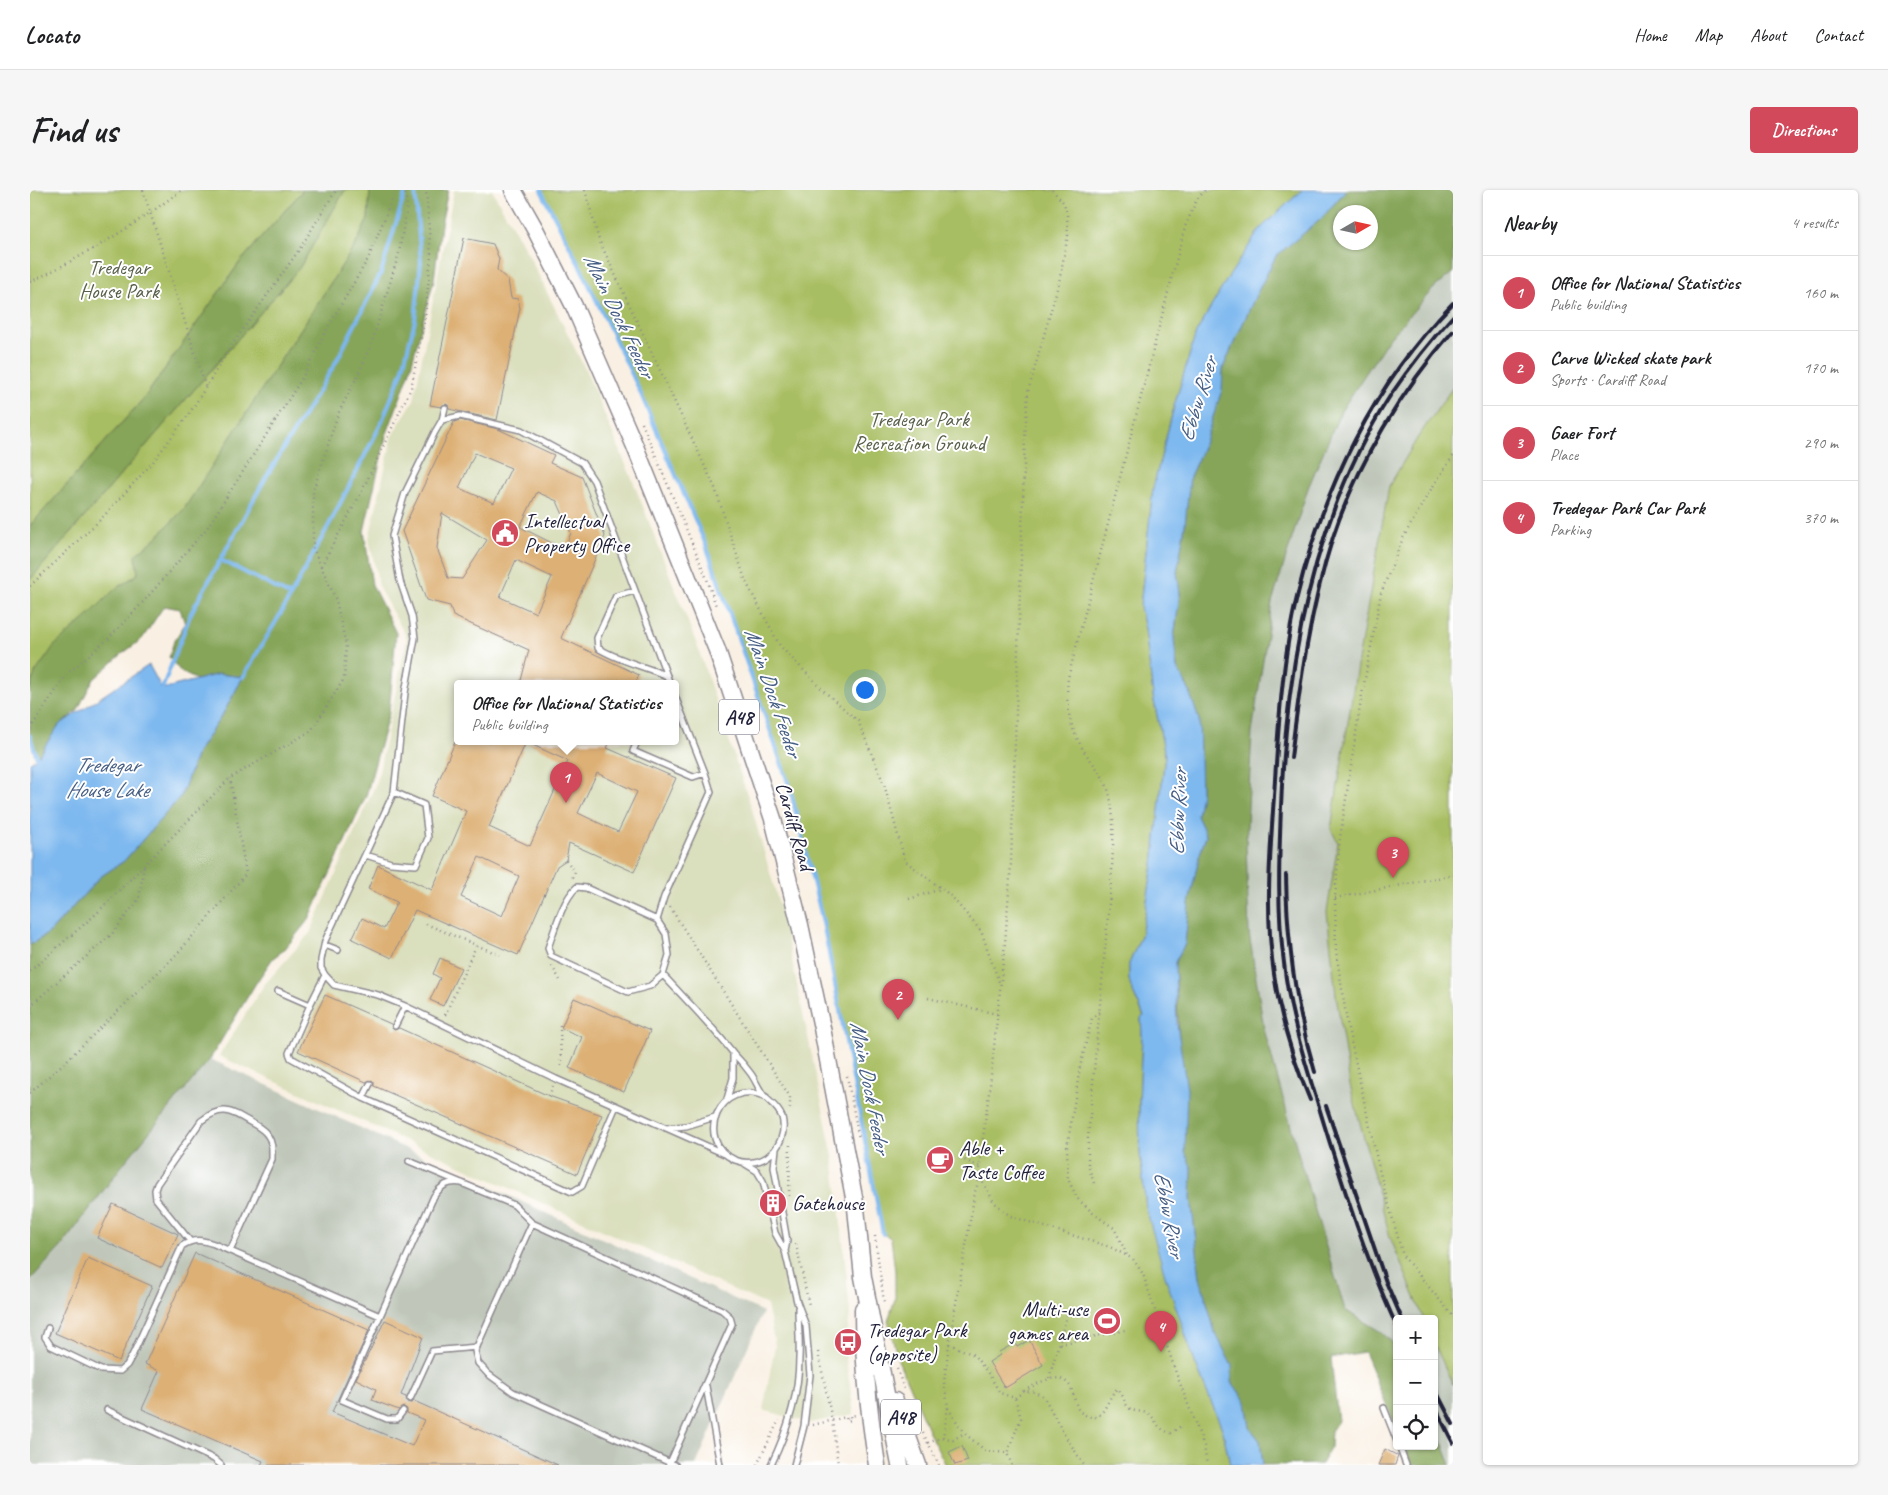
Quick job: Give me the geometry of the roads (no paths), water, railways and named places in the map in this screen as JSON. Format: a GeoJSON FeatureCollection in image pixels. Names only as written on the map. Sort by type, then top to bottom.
{"type":"FeatureCollection","features":[{"type":"Feature","properties":{"kind":"main road","name":"Cardiff Road"},"geometry":{"type":"LineString","coordinates":[[513,190],[574,306],[634,444],[717,650],[773,819],[800,925],[824,1037],[856,1208],[864,1277],[882,1369]]}},
{"type":"Feature","properties":{"kind":"main road","name":"Cardiff Road"},"geometry":{"type":"LineString","coordinates":[[864,1277],[863,1346],[869,1414],[877,1465]]}},
{"type":"Feature","properties":{"kind":"main road","name":"A48"},"geometry":{"type":"LineString","coordinates":[[882,1369],[900,1465]]}},
{"type":"Feature","properties":{"kind":"main road","name":"A48"},"geometry":{"type":"LineString","coordinates":[[882,1369],[904,1423],[918,1465]]}},
{"type":"Feature","properties":{"kind":"lane"},"geometry":{"type":"LineString","coordinates":[[445,408],[442,420],[406,493],[392,536],[400,581],[412,616],[415,638],[405,693],[394,792],[325,945],[321,968],[324,975],[334,985],[378,995],[404,1006],[616,1106],[744,1162],[757,1171],[763,1181],[775,1234],[785,1251],[797,1302],[806,1326],[810,1376],[804,1426],[794,1465]]}},
{"type":"Feature","properties":{"kind":"lane"},"geometry":{"type":"LineString","coordinates":[[442,420],[460,416],[521,430],[582,463],[594,481],[668,680]]}},
{"type":"Feature","properties":{"kind":"lane"},"geometry":{"type":"LineString","coordinates":[[635,590],[616,596],[597,638],[598,648],[612,657],[649,668],[667,676]]}},
{"type":"Feature","properties":{"kind":"lane"},"geometry":{"type":"LineString","coordinates":[[657,920],[664,897],[711,792],[679,709]]}},
{"type":"Feature","properties":{"kind":"lane"},"geometry":{"type":"LineString","coordinates":[[635,745],[632,751],[693,776],[705,773]]}},
{"type":"Feature","properties":{"kind":"lane"},"geometry":{"type":"LineString","coordinates":[[366,855],[391,863],[416,866],[428,838],[424,805],[394,792]]}},
{"type":"Feature","properties":{"kind":"lane"},"geometry":{"type":"LineString","coordinates":[[577,888],[586,888],[657,920],[666,934],[669,955],[663,974],[650,986],[628,992],[551,956],[548,948],[571,893],[577,888]]}},
{"type":"Feature","properties":{"kind":"lane"},"geometry":{"type":"LineString","coordinates":[[325,945],[338,950]]}},
{"type":"Feature","properties":{"kind":"lane"},"geometry":{"type":"LineString","coordinates":[[663,974],[733,1052],[766,1097],[776,1106],[783,1123],[782,1135],[776,1148],[774,1168],[788,1241],[785,1251]]}},
{"type":"Feature","properties":{"kind":"lane"},"geometry":{"type":"LineString","coordinates":[[324,975],[289,1053],[291,1058],[363,1098],[572,1192],[582,1186],[616,1106]]}},
{"type":"Feature","properties":{"kind":"lane"},"geometry":{"type":"LineString","coordinates":[[278,991],[310,1006]]}},
{"type":"Feature","properties":{"kind":"lane"},"geometry":{"type":"LineString","coordinates":[[396,1026],[404,1006]]}},
{"type":"Feature","properties":{"kind":"lane"},"geometry":{"type":"LineString","coordinates":[[728,1099],[733,1078],[733,1052]]}},
{"type":"Feature","properties":{"kind":"lane"},"geometry":{"type":"LineString","coordinates":[[363,1098],[370,1084]]}},
{"type":"Feature","properties":{"kind":"lane"},"geometry":{"type":"LineString","coordinates":[[727,1155],[720,1148],[714,1137],[715,1118],[722,1104],[735,1095],[746,1093],[759,1094],[766,1097]]}},
{"type":"Feature","properties":{"kind":"lane"},"geometry":{"type":"LineString","coordinates":[[190,1240],[156,1198],[155,1190],[157,1184],[201,1121],[210,1114],[221,1110],[231,1111],[261,1128],[269,1137],[272,1147],[272,1159],[230,1251]]}},
{"type":"Feature","properties":{"kind":"lane"},"geometry":{"type":"LineString","coordinates":[[666,1128],[686,1126],[715,1118]]}},
{"type":"Feature","properties":{"kind":"lane"},"geometry":{"type":"LineString","coordinates":[[744,1162],[763,1159],[776,1148]]}},
{"type":"Feature","properties":{"kind":"lane"},"geometry":{"type":"LineString","coordinates":[[409,1161],[514,1205],[532,1222],[722,1310],[730,1317],[732,1324],[671,1464],[513,1392],[488,1374],[478,1363],[475,1351],[532,1222]]}},
{"type":"Feature","properties":{"kind":"lane"},"geometry":{"type":"LineString","coordinates":[[403,1411],[397,1419],[387,1419],[342,1400],[434,1196],[441,1186],[450,1181],[462,1182]]}},
{"type":"Feature","properties":{"kind":"lane"},"geometry":{"type":"LineString","coordinates":[[48,1328],[45,1336],[51,1346],[101,1370],[120,1371],[127,1365],[133,1354],[182,1246],[190,1240],[199,1239],[380,1316]]}},
{"type":"Feature","properties":{"kind":"lane"},"geometry":{"type":"LineString","coordinates":[[771,1465],[781,1445],[791,1417],[800,1359],[797,1302]]}},
{"type":"Feature","properties":{"kind":"lane"},"geometry":{"type":"LineString","coordinates":[[410,1399],[432,1351],[477,1347]]}},
{"type":"Feature","properties":{"kind":"lane"},"geometry":{"type":"LineString","coordinates":[[706,1385],[720,1465]]}},
{"type":"Feature","properties":{"kind":"lane"},"geometry":{"type":"LineString","coordinates":[[1384,1408],[1393,1431]]}},
{"type":"Feature","properties":{"kind":"lane"},"geometry":{"type":"LineString","coordinates":[[107,1410],[214,1459],[221,1465]]}},
{"type":"Feature","properties":{"kind":"lane"},"geometry":{"type":"LineString","coordinates":[[1400,1450],[1406,1465]]}},
{"type":"Feature","properties":{"kind":"water","name":"Ebbw River"},"geometry":{"type":"Polygon","coordinates":[[[1302,190],[1346,190],[1321,219],[1276,256],[1232,347],[1223,368],[1222,390],[1202,450],[1190,476],[1185,525],[1177,572],[1180,594],[1174,638],[1177,668],[1188,688],[1199,720],[1201,793],[1197,816],[1206,835],[1189,903],[1185,944],[1175,962],[1177,1024],[1187,1090],[1185,1152],[1192,1169],[1191,1198],[1200,1278],[1215,1332],[1232,1366],[1232,1382],[1246,1402],[1250,1428],[1260,1441],[1263,1465],[1230,1465],[1223,1431],[1196,1365],[1166,1279],[1146,1208],[1140,1153],[1139,1103],[1141,1018],[1144,1016],[1131,988],[1129,964],[1141,936],[1144,919],[1153,865],[1165,755],[1153,696],[1145,629],[1140,607],[1153,488],[1175,403],[1196,333],[1226,281],[1260,229],[1302,190]]]}},
{"type":"Feature","properties":{"kind":"water","name":"Tredegar House Lake"},"geometry":{"type":"Polygon","coordinates":[[[149,665],[162,689],[219,674],[243,677],[224,712],[197,753],[181,796],[124,861],[100,877],[50,932],[30,945],[30,762],[37,758],[59,725],[149,665]]]}},
{"type":"Feature","properties":{"kind":"waterway"},"geometry":{"type":"LineString","coordinates":[[162,689],[191,613],[265,479],[336,362],[381,273],[406,190]]}},
{"type":"Feature","properties":{"kind":"waterway"},"geometry":{"type":"LineString","coordinates":[[243,677],[284,608],[331,521],[380,426],[402,372],[415,320],[421,262],[415,190]]}},
{"type":"Feature","properties":{"kind":"waterway","name":"Main Dock Feeder"},"geometry":{"type":"LineString","coordinates":[[541,190],[637,385],[706,545],[790,788],[823,922],[883,1234]]}},
{"type":"Feature","properties":{"kind":"waterway"},"geometry":{"type":"LineString","coordinates":[[221,560],[291,596]]}},
{"type":"Feature","properties":{"kind":"waterway"},"geometry":{"type":"LineString","coordinates":[[30,736],[37,758]]}},
{"type":"Feature","properties":{"kind":"railway"},"geometry":{"type":"LineString","coordinates":[[1310,1100],[1298,1070],[1284,1023],[1271,952],[1269,907],[1281,695],[1292,620],[1308,557],[1321,517],[1355,440],[1399,368],[1425,334],[1453,303]]}},
{"type":"Feature","properties":{"kind":"railway"},"geometry":{"type":"LineString","coordinates":[[1393,1318],[1366,1252],[1348,1201],[1306,1065],[1295,1025],[1287,984],[1279,904],[1284,754],[1289,700],[1308,594],[1323,542],[1341,491],[1363,443],[1390,396],[1420,355],[1453,316]]}},
{"type":"Feature","properties":{"kind":"railway"},"geometry":{"type":"LineString","coordinates":[[1291,758],[1302,674],[1312,619],[1325,564],[1343,510],[1368,455],[1383,428],[1434,353],[1453,331]]}},
{"type":"Feature","properties":{"kind":"railway"},"geometry":{"type":"LineString","coordinates":[[1286,875],[1288,925],[1294,975],[1308,1048],[1315,1072]]}},
{"type":"Feature","properties":{"kind":"railway"},"geometry":{"type":"LineString","coordinates":[[1326,1106],[1386,1282],[1400,1315]]}},
{"type":"Feature","properties":{"kind":"railway"},"geometry":{"type":"LineString","coordinates":[[1438,1395],[1453,1424]]}},
{"type":"Feature","properties":{"kind":"railway"},"geometry":{"type":"LineString","coordinates":[[1438,1413],[1453,1443]]}},
{"type":"Feature","properties":{"kind":"place","name":"Intellectual Property Office"},"geometry":{"type":"Point","coordinates":[505,533]}},
{"type":"Feature","properties":{"kind":"place","name":"Office for National Statistics"},"geometry":{"type":"Point","coordinates":[566,803]}},
{"type":"Feature","properties":{"kind":"place","name":"Gaer Fort"},"geometry":{"type":"Point","coordinates":[1393,878]}},
{"type":"Feature","properties":{"kind":"place","name":"Carve Wicked skate park"},"geometry":{"type":"Point","coordinates":[898,1020]}},
{"type":"Feature","properties":{"kind":"place","name":"Able + Taste Coffee"},"geometry":{"type":"Point","coordinates":[940,1160]}},
{"type":"Feature","properties":{"kind":"place","name":"Gatehouse"},"geometry":{"type":"Point","coordinates":[773,1203]}},
{"type":"Feature","properties":{"kind":"place","name":"Multi-use games area"},"geometry":{"type":"Point","coordinates":[1107,1321]}},
{"type":"Feature","properties":{"kind":"place","name":"Tredegar Park (opposite)"},"geometry":{"type":"Point","coordinates":[848,1342]}},
{"type":"Feature","properties":{"kind":"place","name":"Tredegar Park Car Park"},"geometry":{"type":"Point","coordinates":[1161,1352]}},
{"type":"Feature","properties":{"kind":"park label","name":"Tredegar House Park"},"geometry":{"type":"Point","coordinates":[119,279]}},
{"type":"Feature","properties":{"kind":"park label","name":"Tredegar Park Recreation Ground"},"geometry":{"type":"Point","coordinates":[919,431]}}]}
